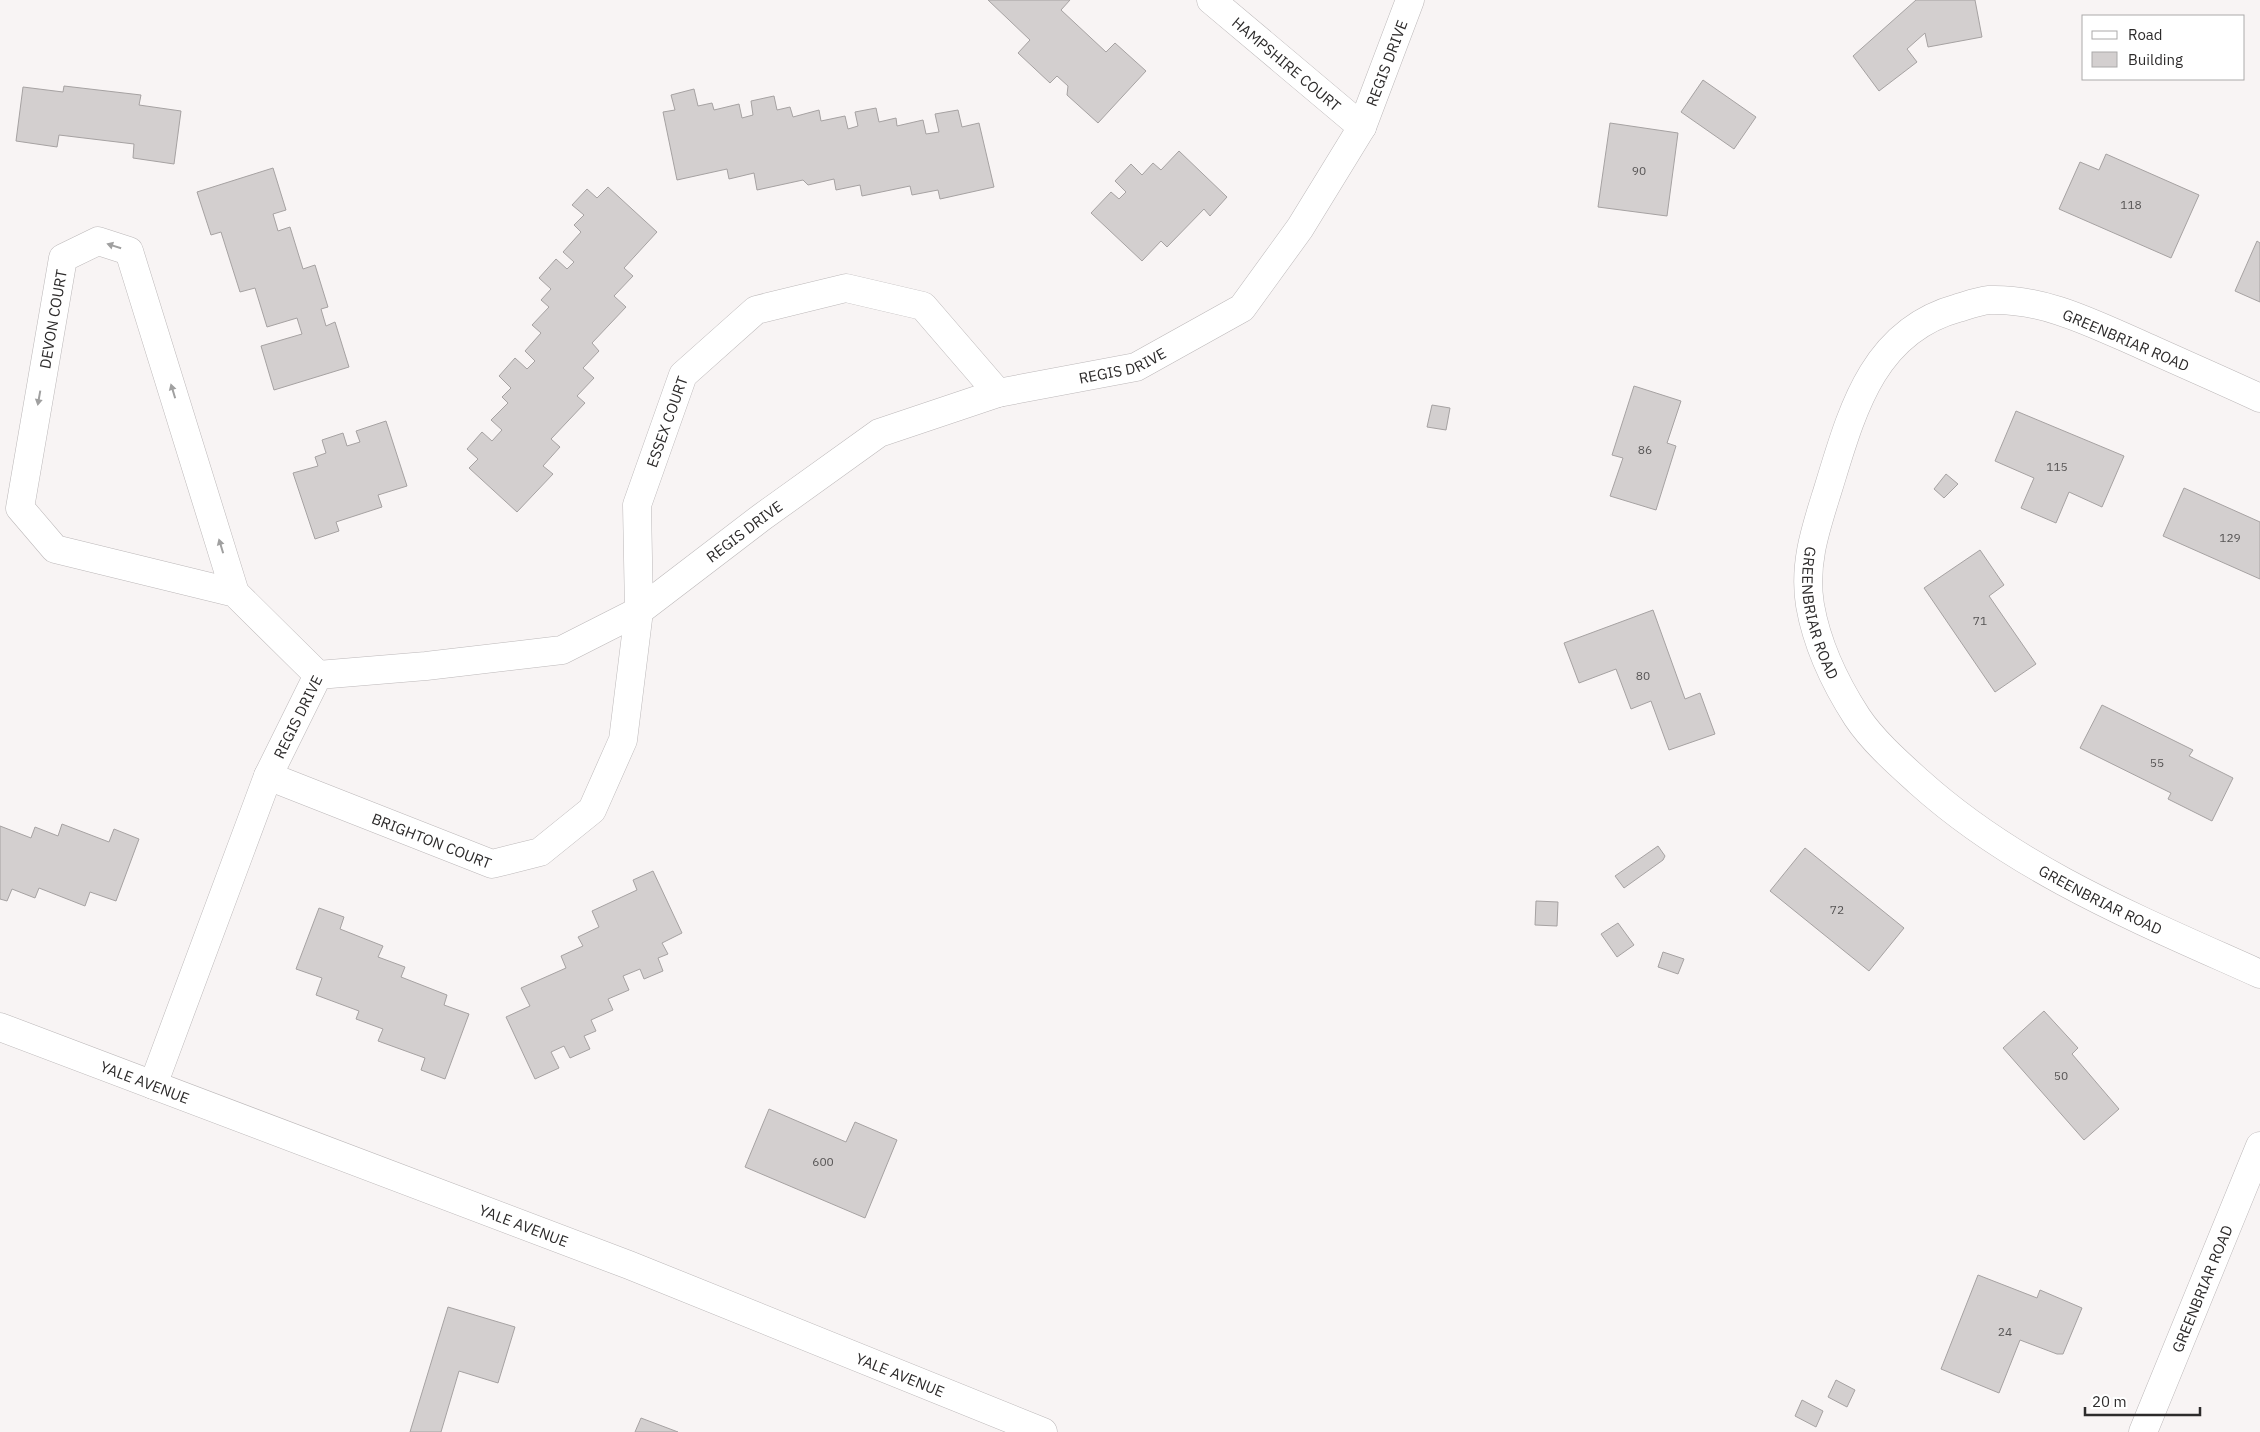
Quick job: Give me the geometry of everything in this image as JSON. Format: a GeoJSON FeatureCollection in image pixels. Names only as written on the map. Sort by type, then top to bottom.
{"type":"FeatureCollection","features":[{"type":"Feature","properties":{"kind":"street","name":"HAMPSHIRE COURT"},"geometry":{"type":"LineString","coordinates":[[1211,0],[1362,127]]}},
{"type":"Feature","properties":{"kind":"street","name":"REGIS DRIVE"},"geometry":{"type":"LineString","coordinates":[[153,1085],[268,776],[318,675],[426,666],[562,650],[639,611],[762,516],[879,433],[998,394],[1136,366],[1242,308],[1300,228],[1362,127],[1410,0]]}},
{"type":"Feature","properties":{"kind":"street","name":"DEVON COURT"},"geometry":{"type":"LineString","coordinates":[[235,592],[56,549],[20,508],[63,258],[98,241],[130,251],[235,592],[318,675]]}},
{"type":"Feature","properties":{"kind":"street","name":"ESSEX COURT"},"geometry":{"type":"LineString","coordinates":[[639,611],[637,505],[683,375],[756,310],[846,288],[922,306],[998,394]]}},
{"type":"Feature","properties":{"kind":"street","name":"GREENBRIAR ROAD"},"geometry":{"type":"LineString","coordinates":[[2260,398],[2081,318],[2033,304],[1987,300],[1942,312],[1903,334],[1870,376],[1850,418],[1809,550],[1809,560],[1810,604],[1825,660],[1858,719],[1900,766],[1948,808],[1996,843],[2049,875],[2101,903],[2260,974]]}},
{"type":"Feature","properties":{"kind":"street","name":"BRIGHTON COURT"},"geometry":{"type":"LineString","coordinates":[[268,776],[492,864],[540,852],[592,810],[623,740],[639,611]]}},
{"type":"Feature","properties":{"kind":"street","name":"YALE AVENUE"},"geometry":{"type":"LineString","coordinates":[[0,1027],[630,1265],[1043,1432]]}},
{"type":"Feature","properties":{"kind":"street","name":"GREENBRIAR ROAD"},"geometry":{"type":"LineString","coordinates":[[2143,1432],[2260,1146]]}},
{"type":"Feature","properties":{"kind":"building"},"geometry":{"type":"Polygon","coordinates":[[[988,0],[1070,0],[1061,10],[1106,52],[1115,43],[1146,71],[1098,123],[1067,95],[1068,86],[1057,76],[1050,83],[1018,53],[1030,40],[988,0]]]}},
{"type":"Feature","properties":{"kind":"building"},"geometry":{"type":"Polygon","coordinates":[[[1916,0],[1975,0],[1982,37],[1928,47],[1925,33],[1907,49],[1917,62],[1879,91],[1853,56],[1916,0]]]}},
{"type":"Feature","properties":{"kind":"building"},"geometry":{"type":"Polygon","coordinates":[[[1703,80],[1756,117],[1734,149],[1681,112],[1703,80]]]}},
{"type":"Feature","properties":{"kind":"building"},"geometry":{"type":"Polygon","coordinates":[[[64,86],[141,95],[139,105],[181,111],[174,164],[133,158],[134,144],[59,135],[57,147],[16,141],[23,87],[63,92],[64,86]]]}},
{"type":"Feature","properties":{"kind":"building"},"geometry":{"type":"Polygon","coordinates":[[[694,89],[698,106],[712,103],[714,110],[739,104],[742,118],[753,115],[751,101],[774,96],[777,110],[790,107],[793,117],[819,110],[821,121],[845,116],[848,129],[858,126],[855,112],[876,108],[879,122],[896,118],[897,126],[923,120],[926,134],[939,132],[935,114],[958,110],[962,127],[979,123],[994,187],[940,199],[938,190],[912,195],[910,186],[862,196],[860,185],[836,190],[834,179],[808,185],[803,180],[757,190],[754,173],[729,179],[727,169],[677,180],[663,112],[675,110],[671,95],[694,89]]]}},
{"type":"Feature","properties":{"kind":"building"},"geometry":{"type":"Polygon","coordinates":[[[1610,123],[1678,133],[1667,216],[1598,207],[1610,123]]]}},
{"type":"Feature","properties":{"kind":"building"},"geometry":{"type":"Polygon","coordinates":[[[1179,151],[1227,197],[1210,216],[1204,209],[1167,247],[1161,241],[1142,261],[1091,213],[1111,192],[1119,199],[1126,192],[1115,181],[1131,164],[1142,175],[1153,163],[1161,170],[1179,151]]]}},
{"type":"Feature","properties":{"kind":"building"},"geometry":{"type":"Polygon","coordinates":[[[2106,154],[2199,195],[2171,258],[2059,209],[2080,162],[2099,170],[2106,154]]]}},
{"type":"Feature","properties":{"kind":"building"},"geometry":{"type":"Polygon","coordinates":[[[273,168],[286,210],[273,214],[278,231],[290,227],[303,269],[315,265],[328,307],[321,309],[326,326],[335,322],[349,367],[274,390],[261,346],[302,334],[297,318],[267,327],[255,288],[240,292],[221,232],[211,235],[197,192],[273,168]]]}},
{"type":"Feature","properties":{"kind":"building"},"geometry":{"type":"Polygon","coordinates":[[[608,187],[657,232],[624,268],[633,276],[614,296],[626,307],[592,343],[599,351],[583,368],[594,378],[577,396],[585,403],[551,439],[560,447],[543,466],[553,474],[517,512],[469,468],[478,459],[467,449],[482,432],[492,441],[502,430],[491,420],[508,403],[502,397],[511,388],[499,376],[515,358],[527,369],[535,361],[525,351],[541,333],[532,325],[549,307],[541,300],[551,289],[539,278],[556,259],[567,269],[574,262],[563,252],[581,232],[574,225],[584,215],[572,205],[587,189],[597,198],[608,187]]]}},
{"type":"Feature","properties":{"kind":"building"},"geometry":{"type":"Polygon","coordinates":[[[2257,241],[2260,243],[2260,302],[2235,291],[2257,241]]]}},
{"type":"Feature","properties":{"kind":"building"},"geometry":{"type":"Polygon","coordinates":[[[1634,386],[1681,401],[1667,443],[1676,446],[1656,510],[1610,496],[1623,458],[1612,455],[1634,386]]]}},
{"type":"Feature","properties":{"kind":"building"},"geometry":{"type":"Polygon","coordinates":[[[1432,405],[1450,408],[1446,430],[1427,427],[1432,405]]]}},
{"type":"Feature","properties":{"kind":"building"},"geometry":{"type":"Polygon","coordinates":[[[2016,411],[2124,456],[2102,507],[2069,492],[2056,523],[2021,508],[2034,478],[1995,461],[2016,411]]]}},
{"type":"Feature","properties":{"kind":"building"},"geometry":{"type":"Polygon","coordinates":[[[386,421],[407,486],[378,495],[382,507],[336,522],[339,531],[315,539],[293,473],[318,466],[315,457],[326,453],[322,440],[343,433],[347,446],[360,442],[356,431],[386,421]]]}},
{"type":"Feature","properties":{"kind":"building"},"geometry":{"type":"Polygon","coordinates":[[[1946,474],[1958,484],[1944,498],[1934,489],[1946,474]]]}},
{"type":"Feature","properties":{"kind":"building"},"geometry":{"type":"Polygon","coordinates":[[[2184,488],[2260,522],[2260,579],[2163,536],[2184,488]]]}},
{"type":"Feature","properties":{"kind":"building"},"geometry":{"type":"Polygon","coordinates":[[[1980,550],[2004,585],[1989,596],[2036,664],[1995,692],[1924,588],[1980,550]]]}},
{"type":"Feature","properties":{"kind":"building"},"geometry":{"type":"Polygon","coordinates":[[[1653,610],[1685,699],[1700,693],[1715,734],[1669,750],[1651,701],[1631,709],[1616,669],[1579,683],[1564,643],[1653,610]]]}},
{"type":"Feature","properties":{"kind":"building"},"geometry":{"type":"Polygon","coordinates":[[[2102,705],[2193,750],[2189,756],[2233,778],[2212,821],[2168,799],[2171,793],[2080,748],[2102,705]]]}},
{"type":"Feature","properties":{"kind":"building"},"geometry":{"type":"Polygon","coordinates":[[[62,824],[109,842],[114,829],[139,839],[116,901],[90,892],[85,906],[39,888],[35,898],[12,889],[7,901],[0,899],[0,826],[31,838],[35,827],[58,836],[62,824]]]}},
{"type":"Feature","properties":{"kind":"building"},"geometry":{"type":"Polygon","coordinates":[[[1658,846],[1665,856],[1663,860],[1624,888],[1615,876],[1658,846]]]}},
{"type":"Feature","properties":{"kind":"building"},"geometry":{"type":"Polygon","coordinates":[[[1805,848],[1904,928],[1869,971],[1770,891],[1805,848]]]}},
{"type":"Feature","properties":{"kind":"building"},"geometry":{"type":"Polygon","coordinates":[[[653,871],[682,933],[662,943],[668,954],[658,958],[663,971],[644,979],[640,969],[623,976],[629,990],[608,999],[613,1010],[591,1020],[596,1031],[584,1036],[590,1049],[570,1058],[564,1046],[551,1052],[559,1068],[535,1079],[506,1017],[530,1006],[521,988],[566,968],[561,956],[583,946],[578,937],[599,927],[592,911],[637,890],[633,880],[653,871]]]}},
{"type":"Feature","properties":{"kind":"building"},"geometry":{"type":"Polygon","coordinates":[[[1536,901],[1558,902],[1557,926],[1535,925],[1536,901]]]}},
{"type":"Feature","properties":{"kind":"building"},"geometry":{"type":"Polygon","coordinates":[[[319,908],[344,917],[340,929],[383,946],[378,957],[405,967],[401,977],[447,995],[444,1005],[469,1014],[445,1079],[421,1070],[425,1058],[378,1041],[383,1029],[356,1019],[359,1011],[316,995],[322,978],[296,969],[319,908]]]}},
{"type":"Feature","properties":{"kind":"building"},"geometry":{"type":"Polygon","coordinates":[[[1618,923],[1634,945],[1617,957],[1601,934],[1618,923]]]}},
{"type":"Feature","properties":{"kind":"building"},"geometry":{"type":"Polygon","coordinates":[[[1663,952],[1684,959],[1678,974],[1658,967],[1663,952]]]}},
{"type":"Feature","properties":{"kind":"building"},"geometry":{"type":"Polygon","coordinates":[[[2044,1011],[2078,1048],[2072,1054],[2119,1109],[2084,1140],[2003,1048],[2044,1011]]]}},
{"type":"Feature","properties":{"kind":"building"},"geometry":{"type":"Polygon","coordinates":[[[769,1109],[846,1142],[855,1122],[897,1140],[865,1218],[745,1167],[769,1109]]]}},
{"type":"Feature","properties":{"kind":"building"},"geometry":{"type":"Polygon","coordinates":[[[1978,1275],[2037,1298],[2040,1290],[2082,1308],[2063,1354],[2057,1354],[2020,1340],[1999,1393],[1941,1369],[1978,1275]]]}},
{"type":"Feature","properties":{"kind":"building"},"geometry":{"type":"Polygon","coordinates":[[[448,1307],[515,1327],[498,1383],[459,1371],[441,1432],[410,1432],[448,1307]]]}},
{"type":"Feature","properties":{"kind":"building"},"geometry":{"type":"Polygon","coordinates":[[[1836,1380],[1855,1390],[1847,1407],[1828,1397],[1836,1380]]]}},
{"type":"Feature","properties":{"kind":"building"},"geometry":{"type":"Polygon","coordinates":[[[1802,1400],[1823,1411],[1816,1427],[1795,1416],[1802,1400]]]}},
{"type":"Feature","properties":{"kind":"building"},"geometry":{"type":"Polygon","coordinates":[[[641,1418],[678,1432],[635,1432],[641,1418]]]}}]}
